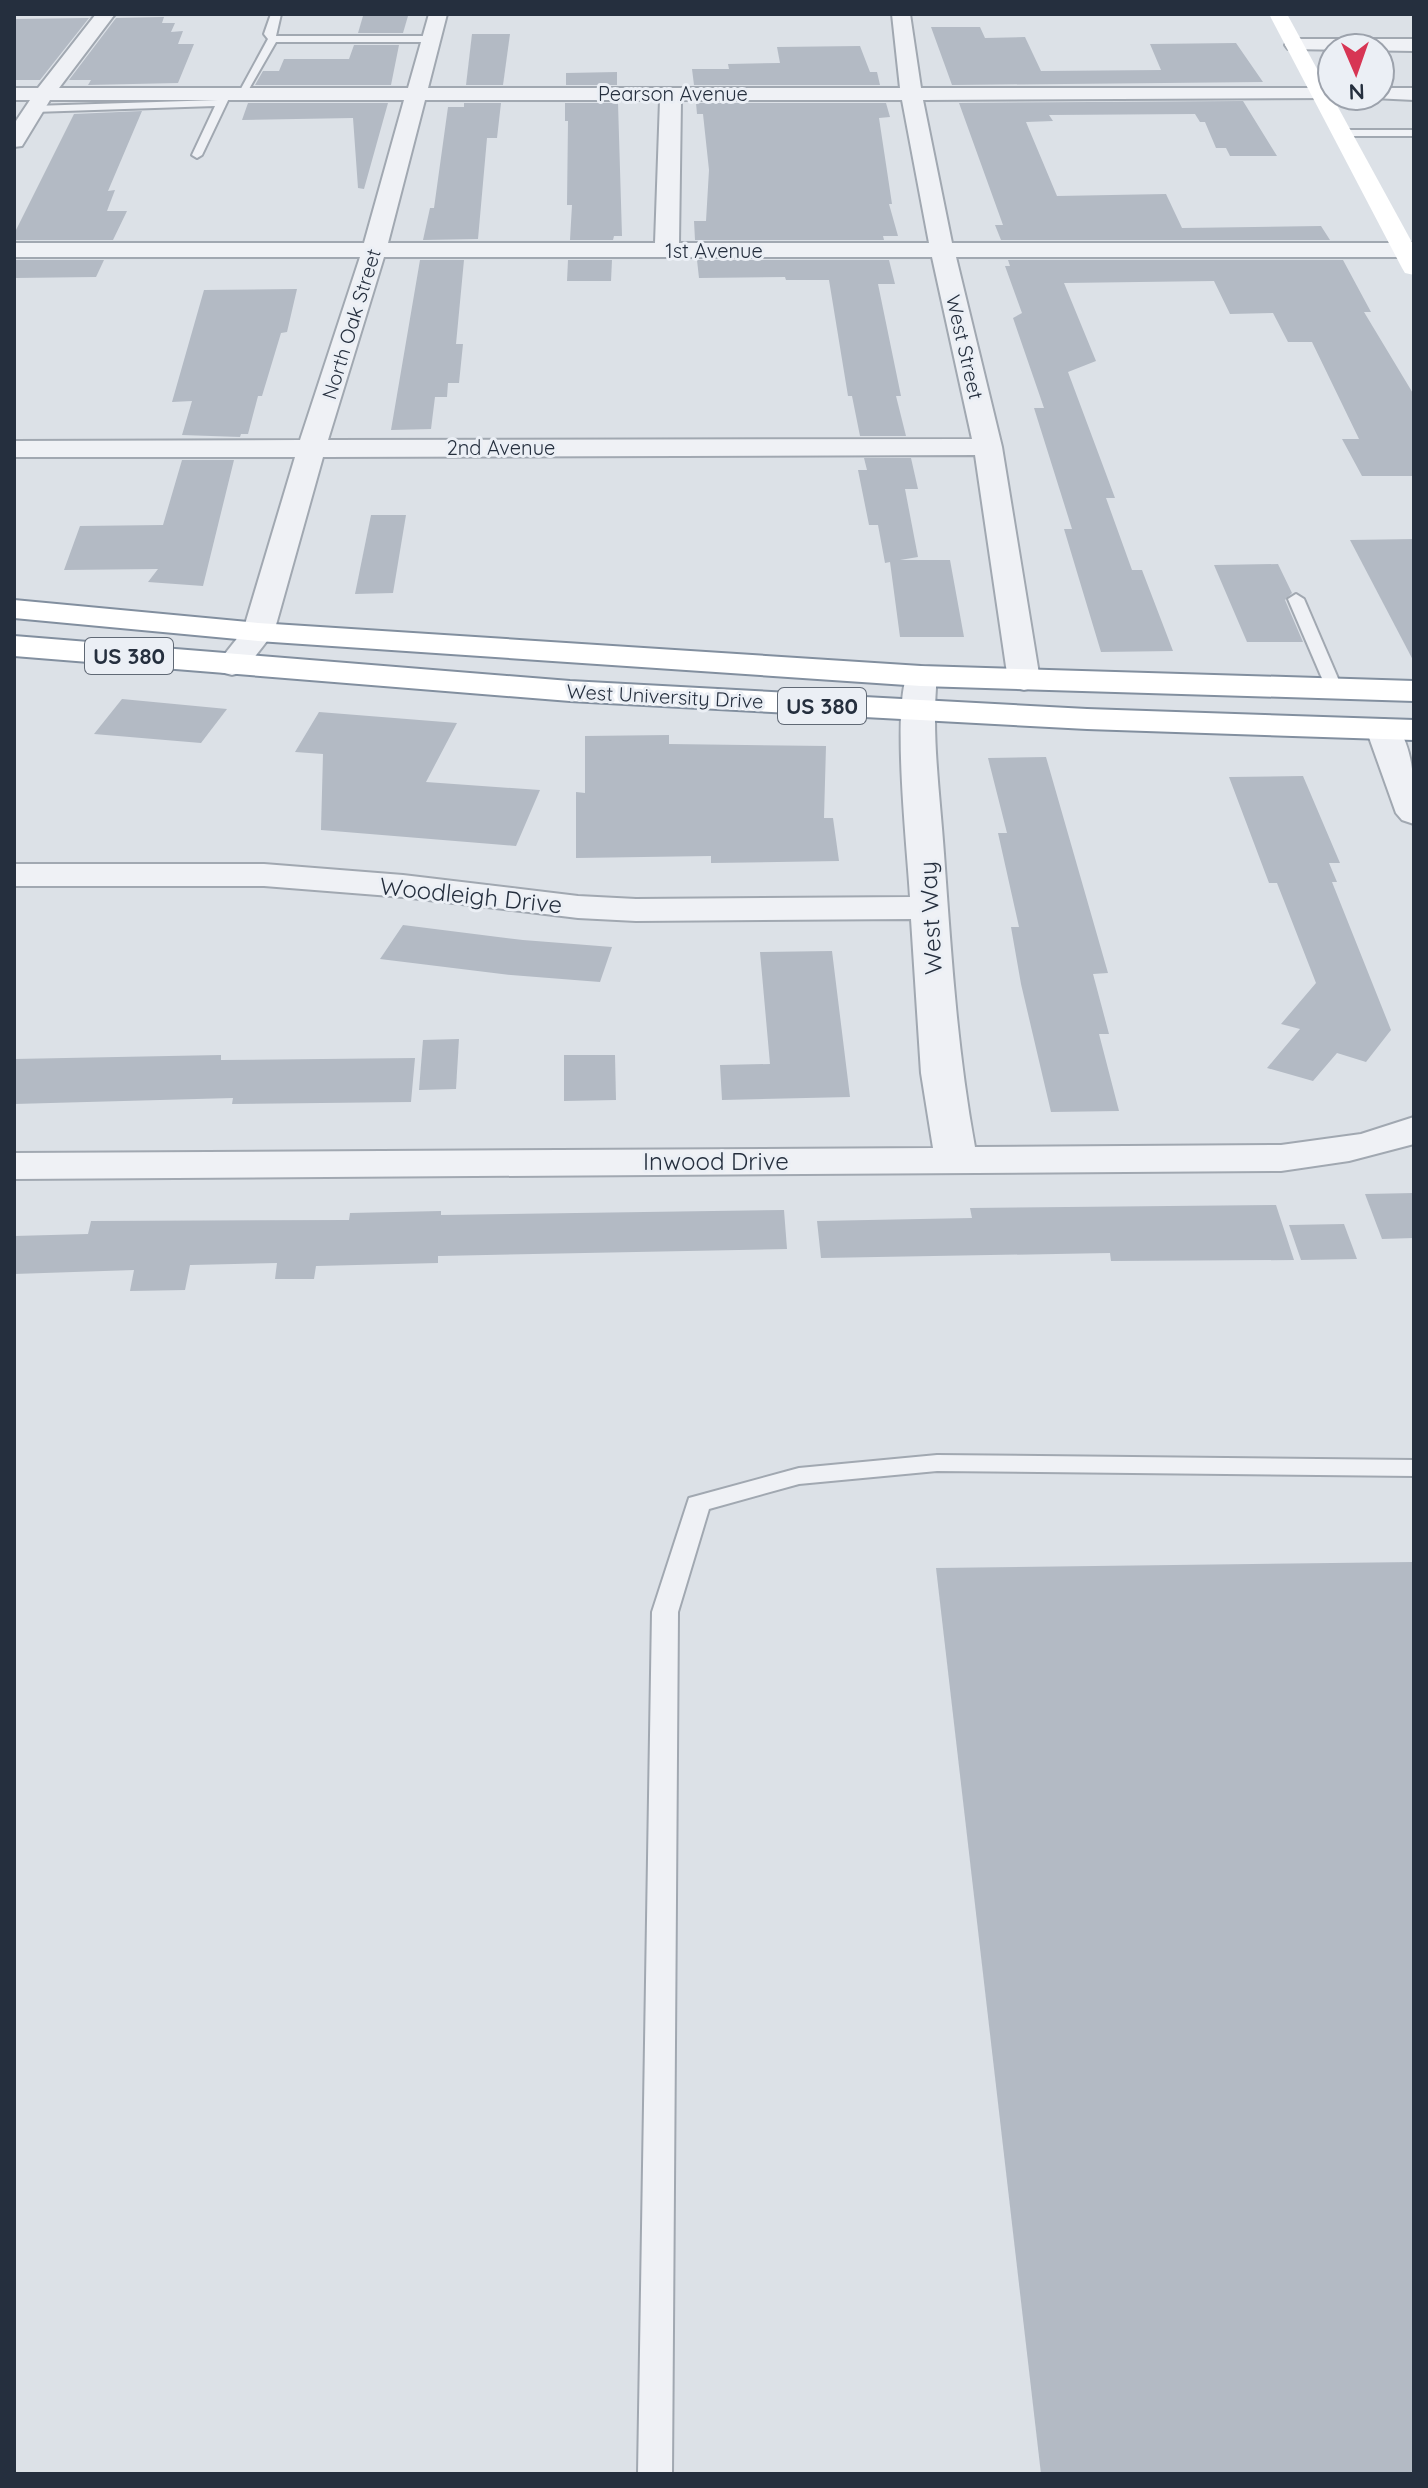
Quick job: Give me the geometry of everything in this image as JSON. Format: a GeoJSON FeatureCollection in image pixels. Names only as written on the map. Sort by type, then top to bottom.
{"type":"FeatureCollection","features":[{"type":"Feature","properties":{"kind":"main road"},"geometry":{"type":"LineString","coordinates":[[1278,14],[1316,78]]}},
{"type":"Feature","properties":{"kind":"main road"},"geometry":{"type":"LineString","coordinates":[[1333,112],[1341,133],[1411,256]]}},
{"type":"Feature","properties":{"kind":"main road","name":"West University Drive"},"geometry":{"type":"LineString","coordinates":[[14,609],[919,694],[1398,729]]}},
{"type":"Feature","properties":{"kind":"main road","name":"West University Drive"},"geometry":{"type":"LineString","coordinates":[[14,646],[570,691],[919,694],[1024,680],[1414,691]]}},
{"type":"Feature","properties":{"kind":"street"},"geometry":{"type":"LineString","coordinates":[[14,141],[39,102],[106,14]]}},
{"type":"Feature","properties":{"kind":"street","name":"North Oak Street"},"geometry":{"type":"LineString","coordinates":[[258,632],[374,250],[438,14]]}},
{"type":"Feature","properties":{"kind":"street","name":"West Street"},"geometry":{"type":"LineString","coordinates":[[901,14],[911,93],[942,250],[988,447],[1024,680]]}},
{"type":"Feature","properties":{"kind":"street"},"geometry":{"type":"LineString","coordinates":[[1295,45],[1414,45]]}},
{"type":"Feature","properties":{"kind":"street"},"geometry":{"type":"LineString","coordinates":[[667,250],[671,93]]}},
{"type":"Feature","properties":{"kind":"street","name":"Pearson Avenue"},"geometry":{"type":"LineString","coordinates":[[14,94],[39,102],[415,94],[1316,94]]}},
{"type":"Feature","properties":{"kind":"street","name":"1st Avenue"},"geometry":{"type":"LineString","coordinates":[[14,250],[942,250],[1411,256]]}},
{"type":"Feature","properties":{"kind":"street","name":"2nd Avenue"},"geometry":{"type":"LineString","coordinates":[[14,449],[988,447]]}},
{"type":"Feature","properties":{"kind":"street"},"geometry":{"type":"LineString","coordinates":[[232,665],[258,632]]}},
{"type":"Feature","properties":{"kind":"street","name":"West Way"},"geometry":{"type":"LineString","coordinates":[[919,694],[929,908],[941,1073],[956,1160]]}},
{"type":"Feature","properties":{"kind":"street"},"geometry":{"type":"LineString","coordinates":[[1398,729],[1414,813]]}},
{"type":"Feature","properties":{"kind":"street","name":"Woodleigh Drive"},"geometry":{"type":"LineString","coordinates":[[14,875],[264,875],[403,886],[578,907],[636,910],[929,908]]}},
{"type":"Feature","properties":{"kind":"street","name":"Inwood Drive"},"geometry":{"type":"LineString","coordinates":[[14,1166],[1281,1158],[1340,1151],[1391,1140],[1414,1129]]}},
{"type":"Feature","properties":{"kind":"lane"},"geometry":{"type":"LineString","coordinates":[[273,39],[269,34],[276,14]]}},
{"type":"Feature","properties":{"kind":"lane"},"geometry":{"type":"LineString","coordinates":[[273,39],[429,39]]}},
{"type":"Feature","properties":{"kind":"lane"},"geometry":{"type":"LineString","coordinates":[[197,155],[230,97],[273,39]]}},
{"type":"Feature","properties":{"kind":"lane"},"geometry":{"type":"LineString","coordinates":[[1341,133],[1414,133]]}},
{"type":"Feature","properties":{"kind":"lane"},"geometry":{"type":"LineString","coordinates":[[1296,599],[1335,690]]}},
{"type":"Feature","properties":{"kind":"lane"},"geometry":{"type":"LineString","coordinates":[[655,2474],[665,1612],[698,1504],[799,1476],[937,1463],[1414,1468]]}},
{"type":"Feature","properties":{"kind":"building"},"geometry":{"type":"Polygon","coordinates":[[[363,16],[408,16],[403,33],[358,33],[363,16]]]}},
{"type":"Feature","properties":{"kind":"building"},"geometry":{"type":"Polygon","coordinates":[[[164,17],[162,23],[175,23],[171,32],[183,31],[178,44],[194,44],[178,83],[88,85],[91,80],[69,80],[116,18],[164,17]]]}},
{"type":"Feature","properties":{"kind":"building"},"geometry":{"type":"Polygon","coordinates":[[[89,18],[40,80],[14,80],[14,19],[89,18]]]}},
{"type":"Feature","properties":{"kind":"building"},"geometry":{"type":"Polygon","coordinates":[[[931,27],[980,27],[985,38],[1025,37],[1041,71],[1161,70],[1150,44],[1236,43],[1263,82],[952,85],[931,27]]]}},
{"type":"Feature","properties":{"kind":"building"},"geometry":{"type":"Polygon","coordinates":[[[472,34],[510,34],[503,85],[466,85],[472,34]]]}},
{"type":"Feature","properties":{"kind":"building"},"geometry":{"type":"Polygon","coordinates":[[[354,45],[399,45],[391,85],[255,85],[263,71],[279,71],[284,59],[349,59],[354,45]]]}},
{"type":"Feature","properties":{"kind":"building"},"geometry":{"type":"Polygon","coordinates":[[[860,46],[870,72],[877,72],[880,85],[694,85],[692,69],[729,69],[728,64],[780,63],[777,47],[860,46]]]}},
{"type":"Feature","properties":{"kind":"building"},"geometry":{"type":"Polygon","coordinates":[[[617,72],[617,85],[566,85],[566,73],[617,72]]]}},
{"type":"Feature","properties":{"kind":"building"},"geometry":{"type":"Polygon","coordinates":[[[1243,101],[1277,156],[1230,156],[1226,148],[1216,148],[1205,122],[1200,122],[1195,114],[1049,115],[1053,121],[1026,122],[1057,196],[1166,194],[1182,228],[1321,226],[1330,240],[1001,240],[995,225],[1003,225],[959,103],[1243,101]]]}},
{"type":"Feature","properties":{"kind":"building"},"geometry":{"type":"Polygon","coordinates":[[[248,103],[388,103],[364,189],[358,188],[353,118],[242,120],[248,103]]]}},
{"type":"Feature","properties":{"kind":"building"},"geometry":{"type":"Polygon","coordinates":[[[464,103],[501,103],[497,138],[487,138],[478,239],[423,240],[430,208],[434,208],[448,107],[464,107],[464,103]]]}},
{"type":"Feature","properties":{"kind":"building"},"geometry":{"type":"Polygon","coordinates":[[[565,103],[618,103],[622,236],[614,236],[613,240],[570,240],[572,205],[567,205],[568,121],[565,121],[565,103]]]}},
{"type":"Feature","properties":{"kind":"building"},"geometry":{"type":"Polygon","coordinates":[[[696,103],[886,103],[890,117],[879,118],[892,204],[889,204],[898,236],[883,236],[884,240],[695,240],[694,221],[706,221],[709,170],[703,114],[697,114],[696,103]]]}},
{"type":"Feature","properties":{"kind":"building"},"geometry":{"type":"Polygon","coordinates":[[[142,111],[108,191],[115,190],[107,211],[127,211],[113,240],[14,240],[14,234],[74,114],[142,111]]]}},
{"type":"Feature","properties":{"kind":"building"},"geometry":{"type":"Polygon","coordinates":[[[14,260],[104,260],[96,277],[14,278],[14,260]]]}},
{"type":"Feature","properties":{"kind":"building"},"geometry":{"type":"Polygon","coordinates":[[[420,260],[464,260],[456,344],[463,344],[459,383],[448,383],[447,397],[435,397],[431,429],[391,430],[420,260]]]}},
{"type":"Feature","properties":{"kind":"building"},"geometry":{"type":"Polygon","coordinates":[[[568,260],[612,260],[611,281],[567,281],[568,260]]]}},
{"type":"Feature","properties":{"kind":"building"},"geometry":{"type":"Polygon","coordinates":[[[697,260],[889,260],[895,284],[878,284],[901,396],[896,396],[906,436],[860,436],[852,396],[848,396],[829,280],[699,278],[697,260]]]}},
{"type":"Feature","properties":{"kind":"building"},"geometry":{"type":"Polygon","coordinates":[[[1008,260],[1343,260],[1371,312],[1364,312],[1414,395],[1414,476],[1362,476],[1342,439],[1359,439],[1312,342],[1288,342],[1273,313],[1230,314],[1214,281],[1064,283],[1096,361],[1068,372],[1115,498],[1106,498],[1132,570],[1142,570],[1173,651],[1101,652],[1064,529],[1072,529],[1034,408],[1044,408],[1013,318],[1022,313],[1005,266],[1010,266],[1008,260]]]}},
{"type":"Feature","properties":{"kind":"building"},"geometry":{"type":"Polygon","coordinates":[[[297,289],[287,332],[281,333],[248,434],[241,434],[240,437],[182,435],[192,401],[172,402],[204,290],[297,289]]]}},
{"type":"Feature","properties":{"kind":"building"},"geometry":{"type":"Polygon","coordinates":[[[864,458],[911,458],[918,489],[905,489],[918,557],[900,560],[950,560],[964,637],[900,637],[890,562],[885,563],[878,525],[869,525],[858,470],[867,470],[864,458]]]}},
{"type":"Feature","properties":{"kind":"building"},"geometry":{"type":"Polygon","coordinates":[[[182,460],[234,460],[203,586],[148,582],[158,569],[64,570],[80,526],[163,525],[182,460]]]}},
{"type":"Feature","properties":{"kind":"building"},"geometry":{"type":"Polygon","coordinates":[[[371,515],[406,515],[393,593],[355,594],[371,515]]]}},
{"type":"Feature","properties":{"kind":"building"},"geometry":{"type":"Polygon","coordinates":[[[1414,539],[1414,662],[1350,540],[1414,539]]]}},
{"type":"Feature","properties":{"kind":"building"},"geometry":{"type":"Polygon","coordinates":[[[1278,564],[1292,593],[1285,600],[1303,642],[1247,642],[1214,565],[1278,564]]]}},
{"type":"Feature","properties":{"kind":"building"},"geometry":{"type":"Polygon","coordinates":[[[122,699],[227,709],[201,743],[94,734],[122,699]]]}},
{"type":"Feature","properties":{"kind":"building"},"geometry":{"type":"Polygon","coordinates":[[[319,712],[457,723],[426,782],[540,790],[516,846],[321,830],[323,754],[295,752],[319,712]]]}},
{"type":"Feature","properties":{"kind":"building"},"geometry":{"type":"Polygon","coordinates":[[[669,735],[669,744],[826,746],[824,818],[833,818],[839,861],[711,863],[711,856],[576,858],[576,792],[585,793],[585,736],[669,735]]]}},
{"type":"Feature","properties":{"kind":"building"},"geometry":{"type":"Polygon","coordinates":[[[1046,757],[1108,973],[1093,974],[1109,1034],[1099,1034],[1119,1111],[1051,1112],[1021,984],[1011,927],[1019,927],[998,833],[1007,833],[988,758],[1046,757]]]}},
{"type":"Feature","properties":{"kind":"building"},"geometry":{"type":"Polygon","coordinates":[[[1303,776],[1340,863],[1329,863],[1337,882],[1332,882],[1391,1030],[1366,1062],[1337,1053],[1313,1081],[1267,1068],[1300,1029],[1281,1024],[1316,983],[1277,883],[1269,883],[1229,777],[1303,776]]]}},
{"type":"Feature","properties":{"kind":"building"},"geometry":{"type":"Polygon","coordinates":[[[403,925],[612,947],[600,982],[380,959],[403,925]]]}},
{"type":"Feature","properties":{"kind":"building"},"geometry":{"type":"Polygon","coordinates":[[[832,951],[850,1097],[722,1100],[720,1065],[770,1064],[760,952],[832,951]]]}},
{"type":"Feature","properties":{"kind":"building"},"geometry":{"type":"Polygon","coordinates":[[[459,1039],[456,1089],[419,1090],[423,1040],[459,1039]]]}},
{"type":"Feature","properties":{"kind":"building"},"geometry":{"type":"Polygon","coordinates":[[[221,1055],[221,1060],[415,1058],[411,1102],[232,1104],[233,1098],[14,1104],[14,1059],[221,1055]]]}},
{"type":"Feature","properties":{"kind":"building"},"geometry":{"type":"Polygon","coordinates":[[[564,1055],[615,1055],[616,1100],[564,1101],[564,1055]]]}},
{"type":"Feature","properties":{"kind":"building"},"geometry":{"type":"Polygon","coordinates":[[[1414,1193],[1414,1238],[1382,1239],[1365,1194],[1414,1193]]]}},
{"type":"Feature","properties":{"kind":"building"},"geometry":{"type":"Polygon","coordinates":[[[1276,1205],[1294,1260],[1111,1261],[1110,1253],[821,1258],[817,1221],[972,1218],[970,1208],[1276,1205]]]}},
{"type":"Feature","properties":{"kind":"building"},"geometry":{"type":"Polygon","coordinates":[[[784,1210],[787,1249],[438,1256],[438,1263],[316,1266],[314,1279],[275,1279],[277,1263],[190,1265],[185,1290],[130,1291],[134,1270],[14,1274],[14,1236],[88,1234],[91,1221],[349,1220],[350,1213],[441,1211],[441,1215],[784,1210]]]}},
{"type":"Feature","properties":{"kind":"building"},"geometry":{"type":"Polygon","coordinates":[[[1344,1224],[1357,1259],[1301,1260],[1289,1225],[1344,1224]]]}},
{"type":"Feature","properties":{"kind":"building"},"geometry":{"type":"Polygon","coordinates":[[[1414,1562],[1414,2474],[1041,2474],[936,1568],[1414,1562]]]}}]}
